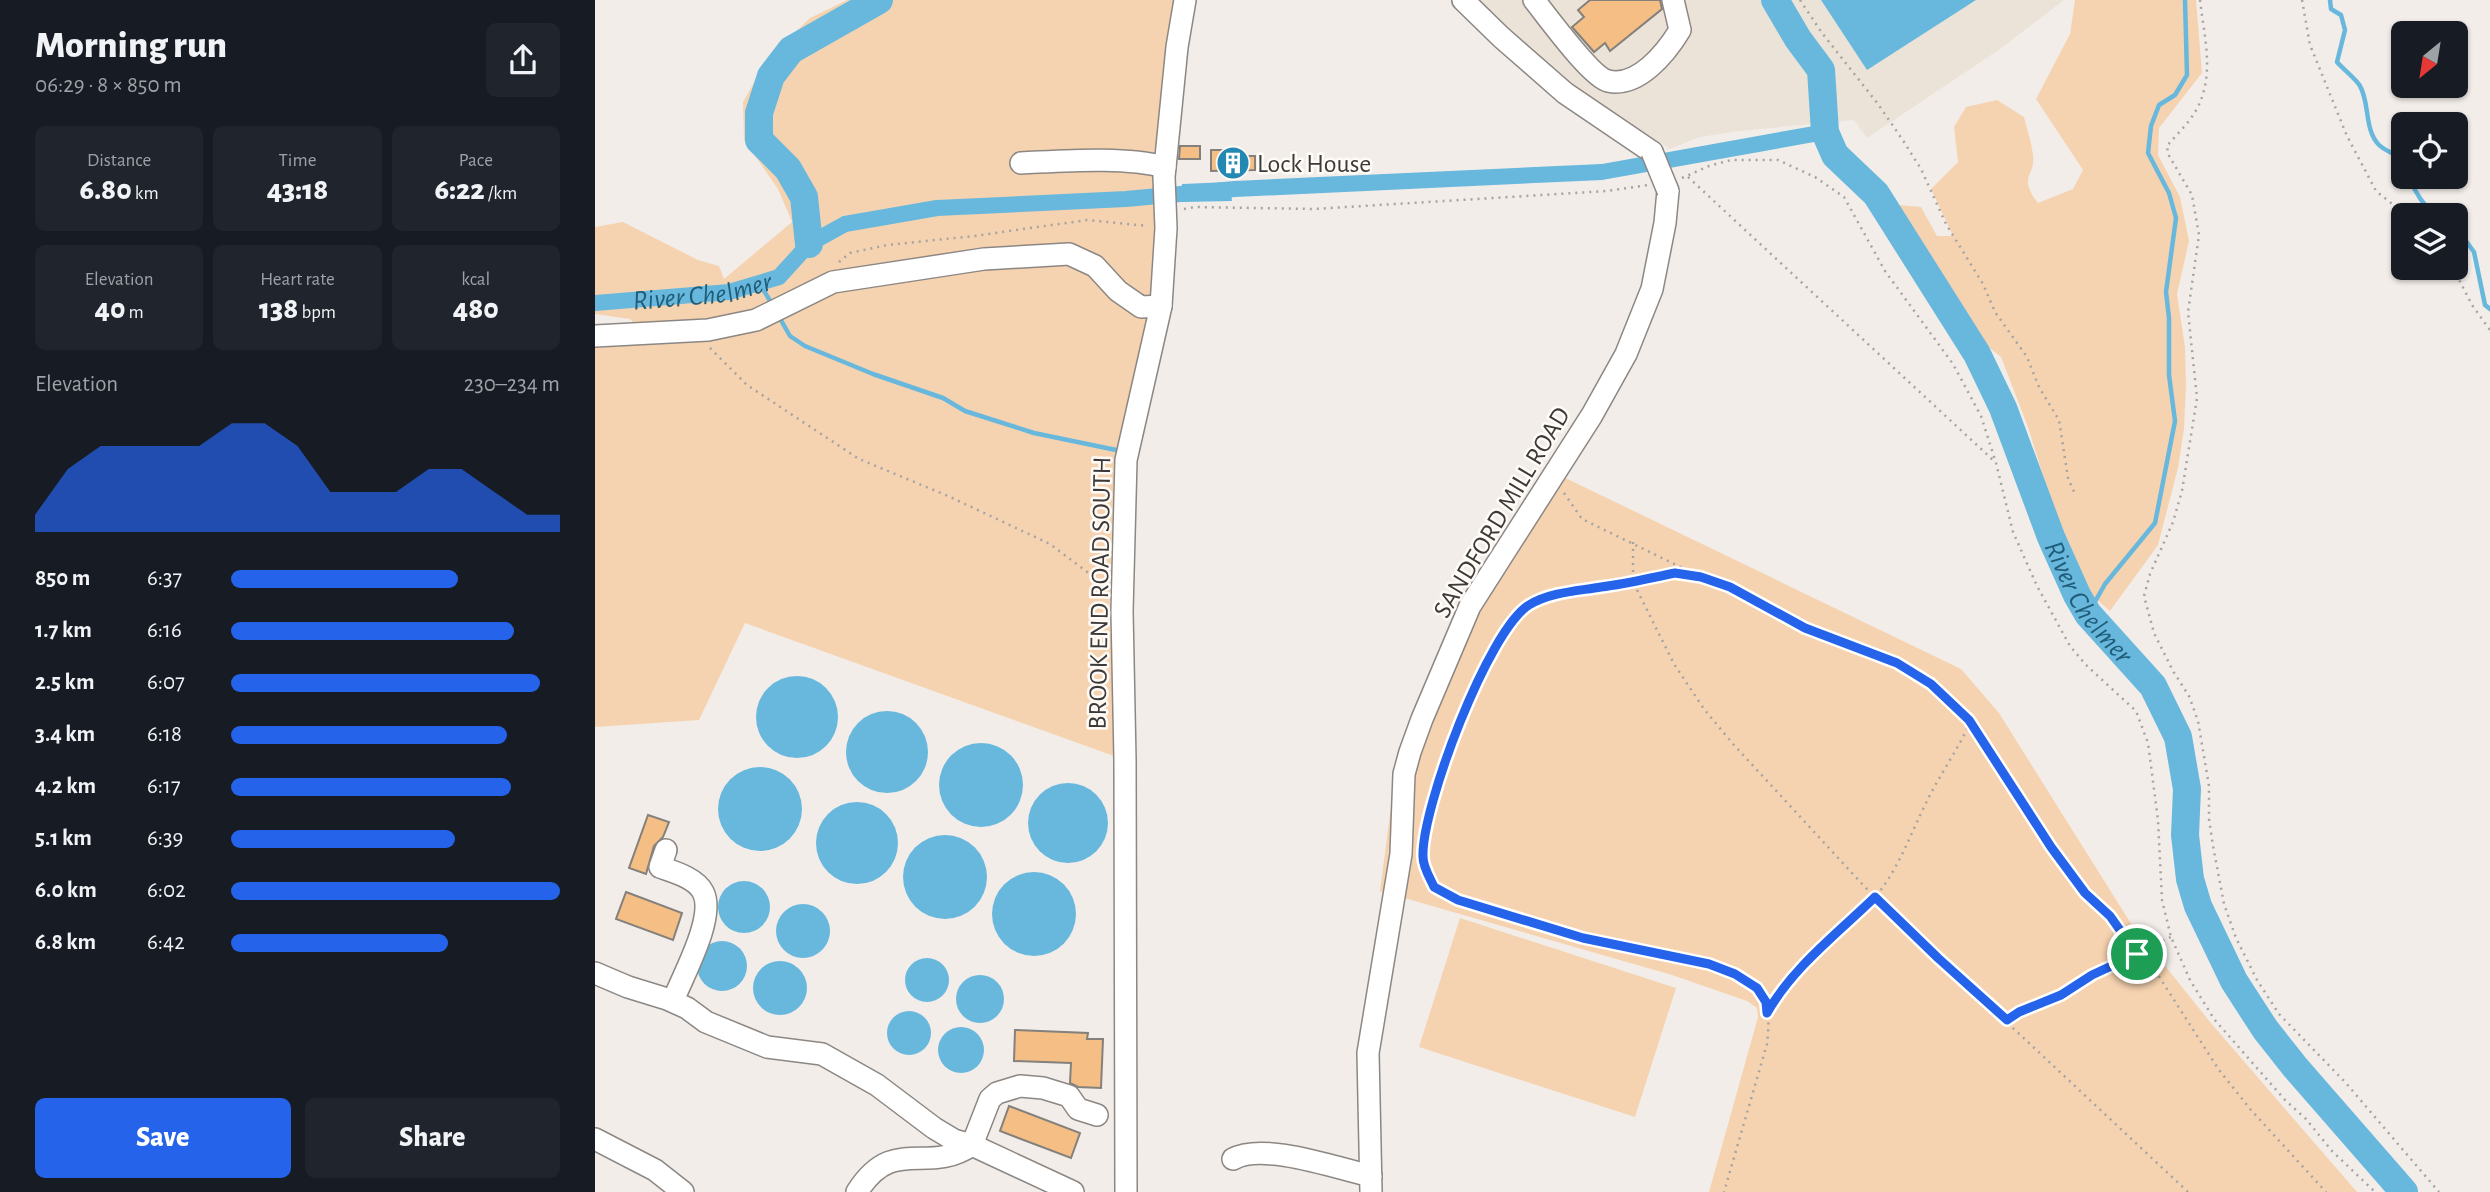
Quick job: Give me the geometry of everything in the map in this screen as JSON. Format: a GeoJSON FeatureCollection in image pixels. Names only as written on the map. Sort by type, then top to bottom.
{"type":"FeatureCollection","features":[{"type":"Feature","properties":{"kind":"street","name":"BROOK END ROAD SOUTH"},"geometry":{"type":"LineString","coordinates":[[1126,1192],[1123,592],[1126,460],[1161,306],[1165,172],[1177,47],[1185,0]]}},
{"type":"Feature","properties":{"kind":"street","name":"SANDFORD MILL ROAD"},"geometry":{"type":"LineString","coordinates":[[1371,1184],[1367,1053],[1401,854],[1404,774],[1422,719],[1470,606],[1592,415],[1626,354],[1652,289],[1665,223],[1667,185],[1652,152],[1565,93],[1463,0]]}},
{"type":"Feature","properties":{"kind":"street"},"geometry":{"type":"LineString","coordinates":[[1534,0],[1591,69],[1606,81],[1625,82],[1643,71],[1668,49],[1680,30],[1673,0]]}},
{"type":"Feature","properties":{"kind":"street"},"geometry":{"type":"LineString","coordinates":[[1021,163],[1150,163],[1165,172]]}},
{"type":"Feature","properties":{"kind":"street"},"geometry":{"type":"LineString","coordinates":[[595,336],[708,330],[756,320],[833,282],[984,259],[1069,254],[1095,266],[1118,291],[1141,307],[1161,306]]}},
{"type":"Feature","properties":{"kind":"street"},"geometry":{"type":"LineString","coordinates":[[666,849],[660,867],[686,877],[702,890],[705,903],[705,921],[673,1001]]}},
{"type":"Feature","properties":{"kind":"street"},"geometry":{"type":"LineString","coordinates":[[598,980],[673,1001],[706,1022],[767,1047],[822,1054],[877,1085],[954,1140],[1073,1192]]}},
{"type":"Feature","properties":{"kind":"street"},"geometry":{"type":"LineString","coordinates":[[857,1192],[866,1178],[882,1164],[898,1159],[951,1158],[972,1146],[990,1099],[997,1093],[1020,1086],[1043,1088],[1069,1096],[1078,1109],[1097,1115]]}},
{"type":"Feature","properties":{"kind":"street"},"geometry":{"type":"LineString","coordinates":[[595,1139],[655,1170],[683,1192]]}},
{"type":"Feature","properties":{"kind":"street"},"geometry":{"type":"LineString","coordinates":[[1233,1159],[1241,1155],[1268,1153],[1371,1184]]}},
{"type":"Feature","properties":{"kind":"path"},"geometry":{"type":"LineString","coordinates":[[1800,0],[1904,142],[1921,169],[1946,224],[1983,284],[1995,312],[2027,357],[2039,387],[2059,419],[2068,478],[2075,494]]}},
{"type":"Feature","properties":{"kind":"path"},"geometry":{"type":"LineString","coordinates":[[2200,0],[2208,51],[2203,96],[2195,114],[2167,146],[2168,154],[2192,195],[2199,235],[2188,312],[2197,398],[2182,491],[2144,596],[2154,633],[2189,696],[2198,721],[2209,786],[2209,819],[2213,846],[2224,904],[2241,948],[2257,980],[2279,1014],[2345,1082],[2439,1192]]}},
{"type":"Feature","properties":{"kind":"path"},"geometry":{"type":"LineString","coordinates":[[2302,0],[2310,45],[2347,136],[2376,191],[2391,203]]}},
{"type":"Feature","properties":{"kind":"path"},"geometry":{"type":"LineString","coordinates":[[832,268],[850,253],[887,245],[974,236],[1087,219],[1148,226],[1165,212],[1195,207],[1314,209],[1607,191],[1667,185],[1709,166],[1731,160],[1778,160],[1815,177],[1843,197],[1885,271],[1953,364],[1981,416],[2013,532],[2037,586],[2070,646],[2086,666],[2136,711],[2148,743],[2158,820],[2162,900],[2171,937],[2190,980],[2214,1018],[2285,1100],[2307,1119],[2332,1151],[2375,1192]]}},
{"type":"Feature","properties":{"kind":"path"},"geometry":{"type":"LineString","coordinates":[[1688,177],[1996,463]]}},
{"type":"Feature","properties":{"kind":"path"},"geometry":{"type":"LineString","coordinates":[[2459,280],[2472,305],[2490,330]]}},
{"type":"Feature","properties":{"kind":"path"},"geometry":{"type":"LineString","coordinates":[[693,331],[747,385],[859,459],[948,496],[1050,544],[1102,584],[1123,592]]}},
{"type":"Feature","properties":{"kind":"path"},"geometry":{"type":"LineString","coordinates":[[1554,473],[1582,519],[1701,577],[1730,587],[1805,628],[1897,663],[1931,684],[1970,722],[2051,847],[2085,893],[2110,916],[2137,954],[2158,975],[2219,1070],[2251,1110],[2326,1192]]}},
{"type":"Feature","properties":{"kind":"path"},"geometry":{"type":"LineString","coordinates":[[1633,542],[1633,582],[1674,664],[1703,709],[1875,897],[2007,1020],[2050,1065],[2188,1192]]}},
{"type":"Feature","properties":{"kind":"path"},"geometry":{"type":"LineString","coordinates":[[1701,577],[1675,573],[1567,592],[1528,605],[1508,626],[1493,651],[1445,756],[1427,824],[1423,859],[1434,887],[1458,900],[1583,938],[1709,964],[1735,974],[1757,988],[1766,1002],[1769,1027],[1767,1044],[1724,1192]]}},
{"type":"Feature","properties":{"kind":"path"},"geometry":{"type":"LineString","coordinates":[[1767,1013],[1808,960],[1875,897],[1893,872],[1936,783],[1970,722]]}},
{"type":"Feature","properties":{"kind":"path"},"geometry":{"type":"LineString","coordinates":[[2007,1020],[2171,937]]}},
{"type":"Feature","properties":{"kind":"shaded area"},"geometry":{"type":"Polygon","coordinates":[[[847,0],[1180,0],[1157,149],[1153,150],[1176,172],[1176,242],[1165,320],[1146,324],[1128,413],[1114,464],[1109,621],[1125,760],[745,623],[699,720],[595,727],[595,348],[653,344],[630,319],[595,314],[595,227],[623,222],[698,260],[719,266],[724,279],[792,222],[778,189],[744,140],[743,102],[767,60],[810,18],[847,0]]]}},
{"type":"Feature","properties":{"kind":"shaded area"},"geometry":{"type":"Polygon","coordinates":[[[1472,0],[2064,0],[2000,49],[1867,138],[1854,120],[1700,137],[1670,149],[1596,100],[1558,79],[1472,0]]]}},
{"type":"Feature","properties":{"kind":"shaded area"},"geometry":{"type":"Polygon","coordinates":[[[2075,0],[2196,0],[2202,73],[2159,128],[2158,155],[2180,197],[2189,241],[2177,294],[2185,347],[2186,385],[2184,429],[2178,468],[2158,545],[2110,611],[2076,582],[2028,427],[2001,357],[1986,345],[1961,314],[1941,279],[1897,220],[1899,205],[1921,207],[1937,236],[1953,236],[1931,189],[1958,162],[1954,127],[1966,107],[1997,100],[2024,117],[2033,156],[2028,182],[2038,203],[2073,189],[2083,170],[2036,99],[2070,34],[2075,0]]]}},
{"type":"Feature","properties":{"kind":"shaded area"},"geometry":{"type":"Polygon","coordinates":[[[1553,472],[1961,669],[1999,713],[2130,922],[2210,1022],[2357,1192],[1709,1192],[1758,1017],[1757,1008],[1747,1001],[1672,975],[1380,891],[1398,753],[1466,605],[1553,472]]]}},
{"type":"Feature","properties":{"kind":"shaded area"},"geometry":{"type":"Polygon","coordinates":[[[1460,918],[1676,988],[1635,1117],[1419,1047],[1460,918]]]}},
{"type":"Feature","properties":{"kind":"water"},"geometry":{"type":"Polygon","coordinates":[[[1821,0],[1976,0],[1867,70],[1821,0]]]}},
{"type":"Feature","properties":{"kind":"water"},"geometry":{"type":"Polygon","coordinates":[[[1230,182],[1232,201],[1182,202],[1182,184],[1230,182]]]}},
{"type":"Feature","properties":{"kind":"water"},"geometry":{"type":"Polygon","coordinates":[[[797,676],[813,680],[826,688],[834,701],[838,717],[834,733],[826,746],[813,754],[797,758],[781,754],[768,746],[760,733],[756,717],[760,701],[768,688],[781,680],[797,676]]]}},
{"type":"Feature","properties":{"kind":"water"},"geometry":{"type":"Polygon","coordinates":[[[887,711],[903,714],[916,723],[925,736],[928,752],[925,768],[916,781],[903,790],[887,793],[871,790],[858,781],[849,768],[846,752],[849,736],[858,723],[871,714],[887,711]]]}},
{"type":"Feature","properties":{"kind":"water"},"geometry":{"type":"Polygon","coordinates":[[[981,743],[1004,750],[1016,762],[1023,785],[1016,808],[1004,820],[981,827],[958,820],[946,808],[939,785],[946,762],[958,750],[981,743]]]}},
{"type":"Feature","properties":{"kind":"water"},"geometry":{"type":"Polygon","coordinates":[[[760,767],[776,770],[790,779],[799,793],[802,809],[799,825],[790,839],[776,848],[760,851],[744,848],[730,839],[721,825],[718,809],[721,793],[730,779],[744,770],[760,767]]]}},
{"type":"Feature","properties":{"kind":"water"},"geometry":{"type":"Polygon","coordinates":[[[1068,783],[1083,786],[1096,795],[1105,808],[1108,823],[1105,838],[1096,851],[1083,860],[1068,863],[1053,860],[1040,851],[1031,838],[1028,823],[1031,808],[1040,795],[1053,786],[1068,783]]]}},
{"type":"Feature","properties":{"kind":"water"},"geometry":{"type":"Polygon","coordinates":[[[857,802],[873,805],[886,814],[895,827],[898,843],[895,859],[886,872],[873,881],[857,884],[841,881],[828,872],[819,859],[816,843],[819,827],[828,814],[841,805],[857,802]]]}},
{"type":"Feature","properties":{"kind":"water"},"geometry":{"type":"Polygon","coordinates":[[[945,835],[961,838],[975,847],[984,861],[987,877],[984,893],[975,907],[961,916],[945,919],[929,916],[915,907],[906,893],[903,877],[906,861],[915,847],[929,838],[945,835]]]}},
{"type":"Feature","properties":{"kind":"water"},"geometry":{"type":"Polygon","coordinates":[[[1034,872],[1050,875],[1064,884],[1073,898],[1076,914],[1073,930],[1064,944],[1050,953],[1034,956],[1018,953],[1004,944],[995,930],[992,914],[995,898],[1004,884],[1018,875],[1034,872]]]}},
{"type":"Feature","properties":{"kind":"water"},"geometry":{"type":"Polygon","coordinates":[[[744,881],[754,883],[762,889],[768,897],[768,917],[762,925],[754,931],[744,933],[734,931],[726,925],[720,917],[718,907],[720,897],[726,889],[734,883],[744,881]]]}},
{"type":"Feature","properties":{"kind":"water"},"geometry":{"type":"Polygon","coordinates":[[[803,904],[822,912],[830,931],[822,950],[803,958],[784,950],[776,931],[784,912],[803,904]]]}},
{"type":"Feature","properties":{"kind":"water"},"geometry":{"type":"Polygon","coordinates":[[[722,941],[740,948],[747,966],[740,984],[722,991],[704,984],[697,966],[704,948],[722,941]]]}},
{"type":"Feature","properties":{"kind":"water"},"geometry":{"type":"Polygon","coordinates":[[[927,958],[943,964],[949,980],[943,996],[927,1002],[911,996],[905,980],[911,964],[927,958]]]}},
{"type":"Feature","properties":{"kind":"water"},"geometry":{"type":"Polygon","coordinates":[[[780,961],[799,969],[807,988],[799,1007],[780,1015],[761,1007],[753,988],[761,969],[780,961]]]}},
{"type":"Feature","properties":{"kind":"water"},"geometry":{"type":"Polygon","coordinates":[[[980,975],[997,982],[1004,999],[997,1016],[980,1023],[963,1016],[956,999],[963,982],[980,975]]]}},
{"type":"Feature","properties":{"kind":"water"},"geometry":{"type":"Polygon","coordinates":[[[909,1011],[918,1012],[925,1017],[930,1024],[930,1042],[925,1049],[918,1054],[909,1055],[900,1054],[893,1049],[888,1042],[887,1033],[888,1024],[893,1017],[900,1012],[909,1011]]]}},
{"type":"Feature","properties":{"kind":"water"},"geometry":{"type":"Polygon","coordinates":[[[961,1027],[977,1034],[984,1050],[977,1066],[961,1073],[945,1066],[938,1050],[945,1034],[961,1027]]]}},
{"type":"Feature","properties":{"kind":"building"},"geometry":{"type":"Polygon","coordinates":[[[1590,0],[1660,0],[1662,9],[1610,51],[1605,43],[1594,52],[1572,27],[1584,17],[1578,10],[1590,0]]]}},
{"type":"Feature","properties":{"kind":"building"},"geometry":{"type":"Polygon","coordinates":[[[1180,146],[1200,146],[1200,159],[1179,159],[1180,146]]]}},
{"type":"Feature","properties":{"kind":"building","name":"Lock House"},"geometry":{"type":"Polygon","coordinates":[[[1211,150],[1235,150],[1235,156],[1255,156],[1255,170],[1211,171],[1211,150]]]}},
{"type":"Feature","properties":{"kind":"building"},"geometry":{"type":"Polygon","coordinates":[[[648,815],[669,822],[663,837],[654,846],[646,874],[629,868],[648,815]]]}},
{"type":"Feature","properties":{"kind":"building"},"geometry":{"type":"Polygon","coordinates":[[[626,892],[682,913],[673,940],[616,919],[626,892]]]}},
{"type":"Feature","properties":{"kind":"building"},"geometry":{"type":"Polygon","coordinates":[[[1015,1030],[1088,1033],[1087,1039],[1103,1039],[1101,1088],[1078,1087],[1070,1083],[1071,1063],[1014,1061],[1015,1030]]]}},
{"type":"Feature","properties":{"kind":"building"},"geometry":{"type":"Polygon","coordinates":[[[1009,1106],[1080,1133],[1071,1158],[1000,1131],[1009,1106]]]}},
{"type":"Feature","properties":{"kind":"waterway","name":"River Chelmer"},"geometry":{"type":"LineString","coordinates":[[809,244],[804,197],[788,169],[759,140],[759,113],[771,76],[791,50],[879,0]]}},
{"type":"Feature","properties":{"kind":"waterway","name":"River Chelmer"},"geometry":{"type":"LineString","coordinates":[[1775,0],[1798,39],[1821,70],[1825,132],[1835,155],[1876,194],[1977,354],[2003,408],[2051,537],[2077,595],[2088,614],[2153,686],[2178,737],[2187,789],[2185,835],[2190,879],[2198,906],[2234,981],[2265,1029],[2295,1067],[2404,1192]]}},
{"type":"Feature","properties":{"kind":"waterway"},"geometry":{"type":"LineString","coordinates":[[2088,614],[2105,584],[2155,523],[2175,421],[2169,375],[2166,292],[2176,218],[2169,193],[2148,153],[2151,126],[2159,105],[2175,95],[2187,75],[2185,0]]}},
{"type":"Feature","properties":{"kind":"waterway"},"geometry":{"type":"LineString","coordinates":[[2330,0],[2331,9],[2341,15],[2345,30],[2337,62],[2360,86],[2374,139],[2391,153]]}},
{"type":"Feature","properties":{"kind":"waterway"},"geometry":{"type":"LineString","coordinates":[[595,303],[729,292],[779,277],[809,244],[845,224],[937,208],[1126,199],[1235,189],[1602,172],[1825,132]]}},
{"type":"Feature","properties":{"kind":"waterway"},"geometry":{"type":"LineString","coordinates":[[2415,189],[2424,203]]}},
{"type":"Feature","properties":{"kind":"waterway"},"geometry":{"type":"LineString","coordinates":[[2468,244],[2474,252],[2485,305],[2490,309]]}},
{"type":"Feature","properties":{"kind":"waterway"},"geometry":{"type":"LineString","coordinates":[[759,283],[772,304]]}},
{"type":"Feature","properties":{"kind":"waterway"},"geometry":{"type":"LineString","coordinates":[[778,315],[790,336],[805,346],[873,374],[943,398],[965,411],[1034,433],[1121,451]]}},
{"type":"Feature","properties":{"kind":"place","name":"Lock House"},"geometry":{"type":"Point","coordinates":[1233,163]}},
{"type":"Feature","properties":{"kind":"route"},"geometry":{"type":"LineString","coordinates":[[1675,573],[1701,577],[1730,587],[1805,628],[1897,663],[1931,684],[1969,720],[2051,847],[2085,893],[2110,916],[2137,954],[2092,975],[2061,995],[2019,1012],[2007,1020],[1875,897],[1808,960],[1767,1013],[1766,1002],[1757,988],[1735,974],[1709,964],[1583,938],[1458,900],[1434,887],[1423,859],[1427,824],[1445,756],[1475,690],[1508,626],[1528,605],[1567,592],[1675,573]]}}]}
